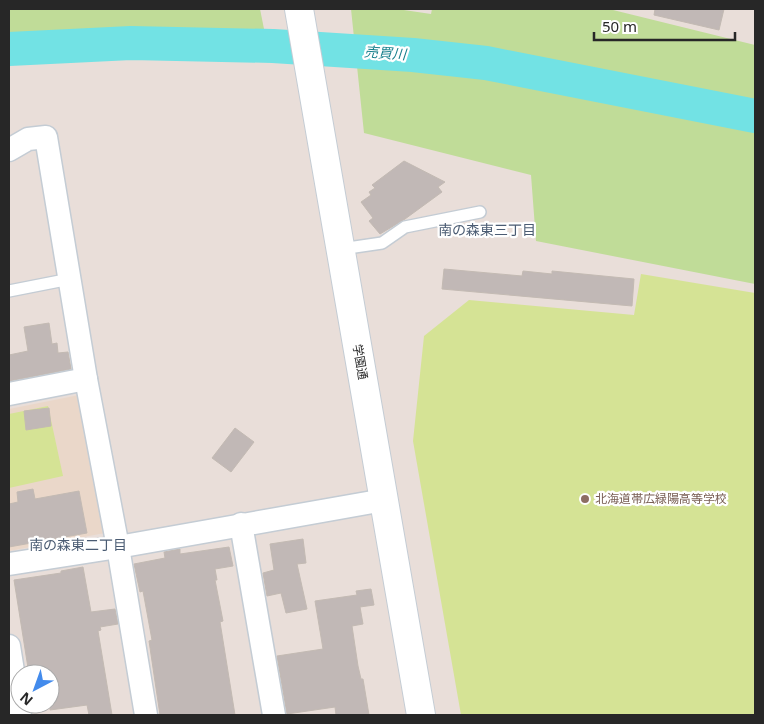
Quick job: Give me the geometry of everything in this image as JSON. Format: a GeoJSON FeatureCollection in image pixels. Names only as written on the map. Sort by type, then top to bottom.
{"type":"FeatureCollection","features":[{"type":"Feature","properties":{"kind":"street","name":"学園通"},"geometry":{"type":"LineString","coordinates":[[299,9],[421,715]]}},
{"type":"Feature","properties":{"kind":"street"},"geometry":{"type":"LineString","coordinates":[[9,150],[28,139],[46,137],[86,379],[118,546],[146,715]]}},
{"type":"Feature","properties":{"kind":"street"},"geometry":{"type":"LineString","coordinates":[[9,394],[86,379]]}},
{"type":"Feature","properties":{"kind":"street"},"geometry":{"type":"LineString","coordinates":[[9,564],[384,500]]}},
{"type":"Feature","properties":{"kind":"street"},"geometry":{"type":"LineString","coordinates":[[241,524],[274,715]]}},
{"type":"Feature","properties":{"kind":"street"},"geometry":{"type":"LineString","coordinates":[[9,646],[20,715]]}},
{"type":"Feature","properties":{"kind":"lane"},"geometry":{"type":"LineString","coordinates":[[341,249],[382,243],[405,227],[480,212]]}},
{"type":"Feature","properties":{"kind":"lane"},"geometry":{"type":"LineString","coordinates":[[9,291],[70,279]]}},
{"type":"Feature","properties":{"kind":"shaded area"},"geometry":{"type":"Polygon","coordinates":[[[79,395],[105,533],[9,551],[9,409],[79,395]]]}},
{"type":"Feature","properties":{"kind":"green space"},"geometry":{"type":"Polygon","coordinates":[[[9,9],[260,9],[264,29],[9,35],[9,9]]]}},
{"type":"Feature","properties":{"kind":"green space"},"geometry":{"type":"Polygon","coordinates":[[[351,9],[397,9],[431,14],[432,9],[609,9],[755,45],[755,284],[536,241],[531,175],[364,133],[351,9]]]}},
{"type":"Feature","properties":{"kind":"green space","name":"北海道帯広緑陽高等学校"},"geometry":{"type":"Polygon","coordinates":[[[641,274],[755,293],[755,715],[461,715],[413,441],[424,336],[469,300],[634,315],[641,274]]]}},
{"type":"Feature","properties":{"kind":"green space"},"geometry":{"type":"Polygon","coordinates":[[[48,406],[63,476],[9,488],[9,414],[48,406]]]}},
{"type":"Feature","properties":{"kind":"building"},"geometry":{"type":"Polygon","coordinates":[[[655,9],[724,9],[719,30],[654,15],[655,9]]]}},
{"type":"Feature","properties":{"kind":"building"},"geometry":{"type":"Polygon","coordinates":[[[404,161],[445,182],[438,187],[442,192],[405,219],[380,234],[369,221],[373,218],[361,202],[371,195],[369,192],[375,188],[372,185],[404,161]]]}},
{"type":"Feature","properties":{"kind":"building"},"geometry":{"type":"Polygon","coordinates":[[[444,269],[522,276],[523,271],[552,274],[552,271],[634,279],[632,306],[442,289],[444,269]]]}},
{"type":"Feature","properties":{"kind":"building"},"geometry":{"type":"Polygon","coordinates":[[[49,323],[52,344],[57,343],[58,353],[68,352],[71,369],[9,381],[9,355],[28,351],[24,327],[49,323]]]}},
{"type":"Feature","properties":{"kind":"building"},"geometry":{"type":"Polygon","coordinates":[[[49,408],[51,426],[26,430],[24,411],[49,408]]]}},
{"type":"Feature","properties":{"kind":"building"},"geometry":{"type":"Polygon","coordinates":[[[235,428],[254,442],[231,472],[212,458],[235,428]]]}},
{"type":"Feature","properties":{"kind":"building"},"geometry":{"type":"Polygon","coordinates":[[[33,489],[35,499],[79,491],[87,533],[9,547],[9,504],[18,502],[17,492],[33,489]]]}},
{"type":"Feature","properties":{"kind":"building"},"geometry":{"type":"Polygon","coordinates":[[[303,539],[306,563],[297,564],[307,609],[286,613],[281,593],[267,596],[263,573],[274,570],[270,544],[303,539]]]}},
{"type":"Feature","properties":{"kind":"building"},"geometry":{"type":"Polygon","coordinates":[[[229,547],[233,566],[215,569],[217,580],[215,580],[223,621],[220,622],[235,715],[160,715],[149,641],[152,640],[143,591],[140,592],[134,564],[165,558],[164,552],[180,549],[180,554],[229,547]]]}},
{"type":"Feature","properties":{"kind":"building"},"geometry":{"type":"Polygon","coordinates":[[[83,567],[91,612],[115,609],[118,624],[100,627],[101,630],[98,631],[112,715],[89,715],[87,705],[60,709],[60,664],[27,664],[14,580],[61,573],[61,571],[83,567]]]}},
{"type":"Feature","properties":{"kind":"building"},"geometry":{"type":"Polygon","coordinates":[[[371,589],[374,605],[360,607],[363,624],[352,626],[358,666],[361,679],[363,679],[369,715],[336,715],[335,707],[287,714],[277,656],[323,649],[315,601],[357,595],[356,591],[371,589]]]}},
{"type":"Feature","properties":{"kind":"waterway","name":"売買川"},"geometry":{"type":"LineString","coordinates":[[9,49],[131,43],[273,46],[413,55],[486,63],[755,116]]}},
{"type":"Feature","properties":{"kind":"place","name":"北海道帯広緑陽高等学校"},"geometry":{"type":"Point","coordinates":[585,499]}},
{"type":"Feature","properties":{"kind":"district","name":"南の森東三丁目"},"geometry":{"type":"Point","coordinates":[487,230]}},
{"type":"Feature","properties":{"kind":"district","name":"南の森東二丁目"},"geometry":{"type":"Point","coordinates":[78,545]}}]}
